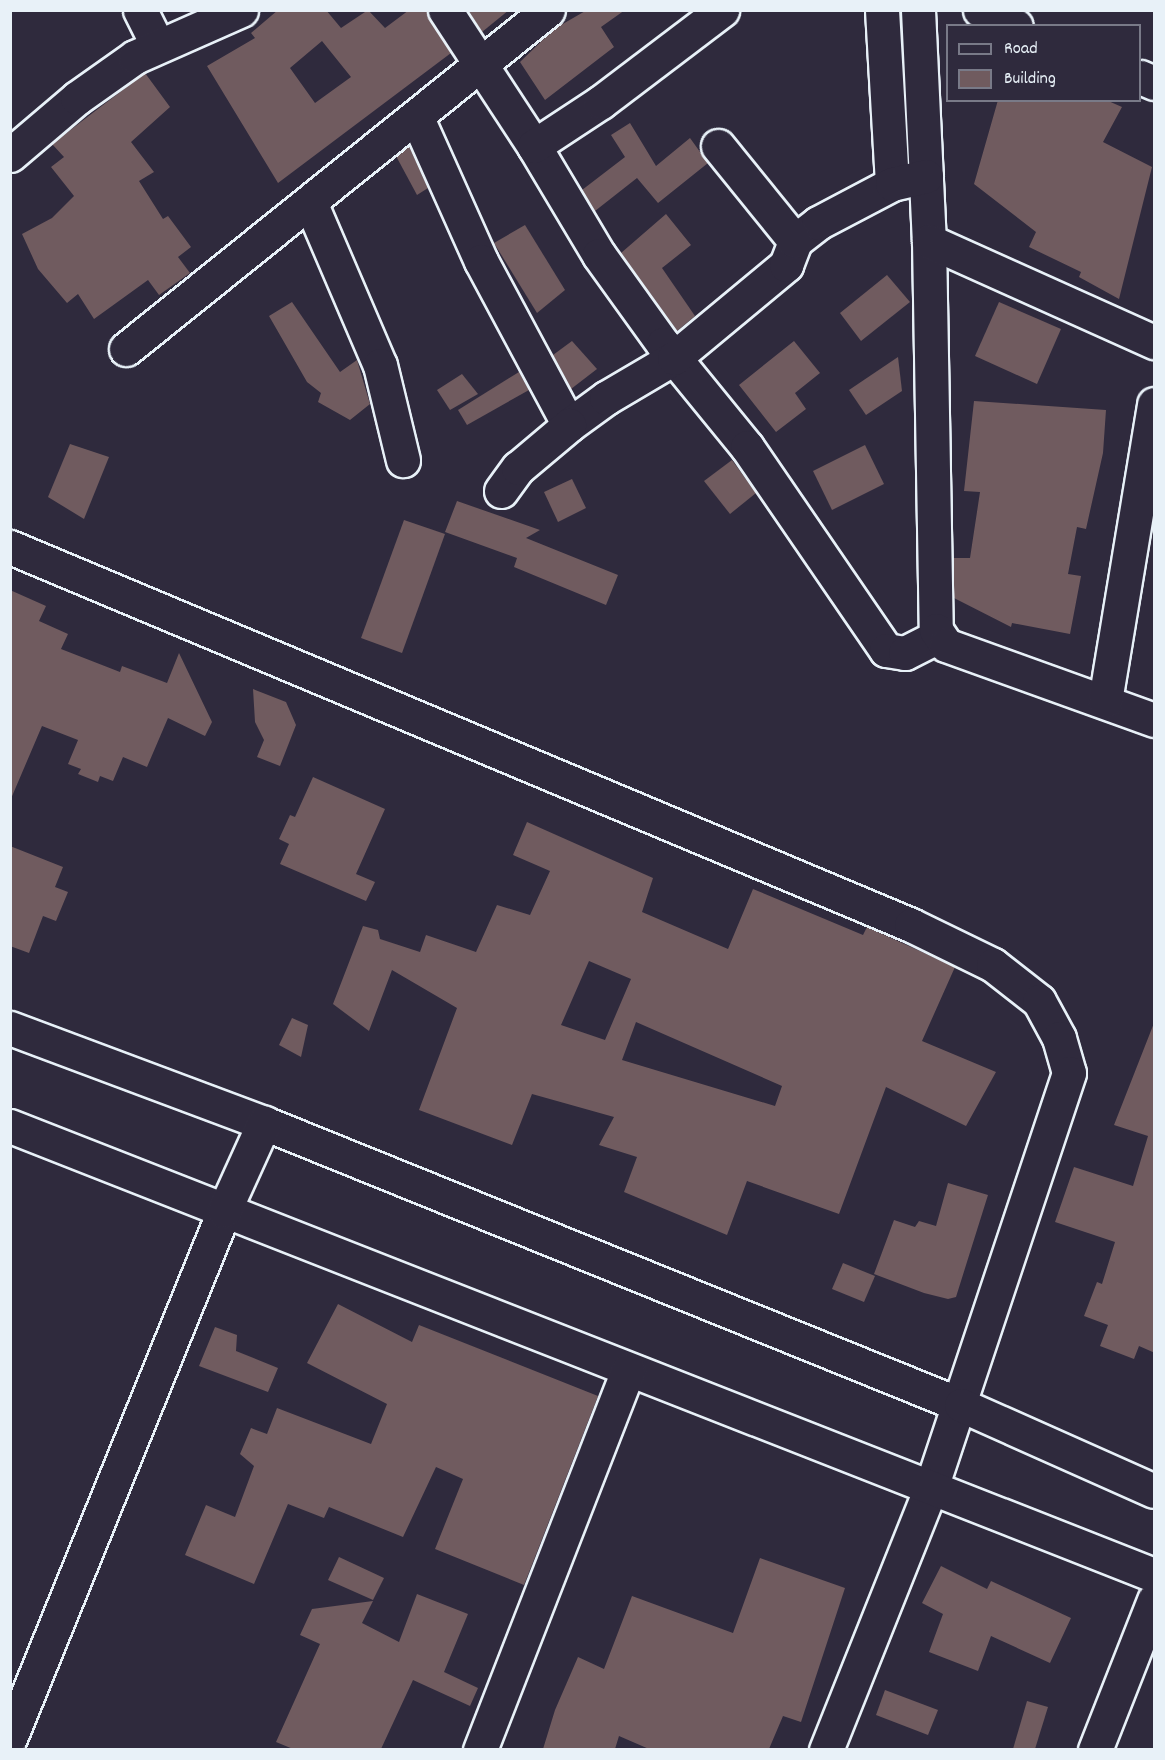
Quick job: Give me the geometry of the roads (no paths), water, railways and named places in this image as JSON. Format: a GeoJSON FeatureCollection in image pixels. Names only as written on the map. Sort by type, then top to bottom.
{"type":"FeatureCollection","features":[{"type":"Feature","properties":{"kind":"street"},"geometry":{"type":"LineString","coordinates":[[140,10],[158,46]]}},
{"type":"Feature","properties":{"kind":"street"},"geometry":{"type":"LineString","coordinates":[[10,155],[77,98],[135,57],[241,10]]}},
{"type":"Feature","properties":{"kind":"street"},"geometry":{"type":"LineString","coordinates":[[445,10],[534,146],[599,255],[674,358],[747,447],[886,650],[905,653],[938,636]]}},
{"type":"Feature","properties":{"kind":"street"},"geometry":{"type":"LineString","coordinates":[[126,349],[482,66],[548,10]]}},
{"type":"Feature","properties":{"kind":"street"},"geometry":{"type":"LineString","coordinates":[[534,146],[601,102],[722,10]]}},
{"type":"Feature","properties":{"kind":"street"},"geometry":{"type":"LineString","coordinates":[[882,10],[892,184]]}},
{"type":"Feature","properties":{"kind":"street"},"geometry":{"type":"LineString","coordinates":[[918,10],[929,241],[938,636],[946,645],[1155,720]]}},
{"type":"Feature","properties":{"kind":"street"},"geometry":{"type":"LineString","coordinates":[[980,10],[1012,24]]}},
{"type":"Feature","properties":{"kind":"street"},"geometry":{"type":"LineString","coordinates":[[1141,77],[1155,83]]}},
{"type":"Feature","properties":{"kind":"street"},"geometry":{"type":"LineString","coordinates":[[417,118],[481,261],[570,425]]}},
{"type":"Feature","properties":{"kind":"street"},"geometry":{"type":"LineString","coordinates":[[718,146],[795,241]]}},
{"type":"Feature","properties":{"kind":"street"},"geometry":{"type":"LineString","coordinates":[[501,491],[518,468],[570,425],[606,398],[674,358],[786,265],[795,241],[818,223],[892,184],[926,176]]}},
{"type":"Feature","properties":{"kind":"street"},"geometry":{"type":"LineString","coordinates":[[310,202],[380,365],[402,460]]}},
{"type":"Feature","properties":{"kind":"street"},"geometry":{"type":"LineString","coordinates":[[929,241],[1155,342]]}},
{"type":"Feature","properties":{"kind":"street"},"geometry":{"type":"LineString","coordinates":[[1105,701],[1155,404]]}},
{"type":"Feature","properties":{"kind":"street"},"geometry":{"type":"LineString","coordinates":[[10,547],[911,925],[993,965],[1039,1001],[1059,1038],[1069,1073],[961,1405],[930,1490],[826,1749]]}},
{"type":"Feature","properties":{"kind":"street"},"geometry":{"type":"LineString","coordinates":[[10,1028],[264,1124],[961,1405],[1155,1491]]}},
{"type":"Feature","properties":{"kind":"street"},"geometry":{"type":"LineString","coordinates":[[10,1738],[224,1211],[264,1124]]}},
{"type":"Feature","properties":{"kind":"street"},"geometry":{"type":"LineString","coordinates":[[10,1126],[224,1211],[333,1250],[930,1490],[1155,1575]]}},
{"type":"Feature","properties":{"kind":"street"},"geometry":{"type":"LineString","coordinates":[[480,1749],[628,1370]]}},
{"type":"Feature","properties":{"kind":"street"},"geometry":{"type":"LineString","coordinates":[[1095,1749],[1155,1600]]}}]}
